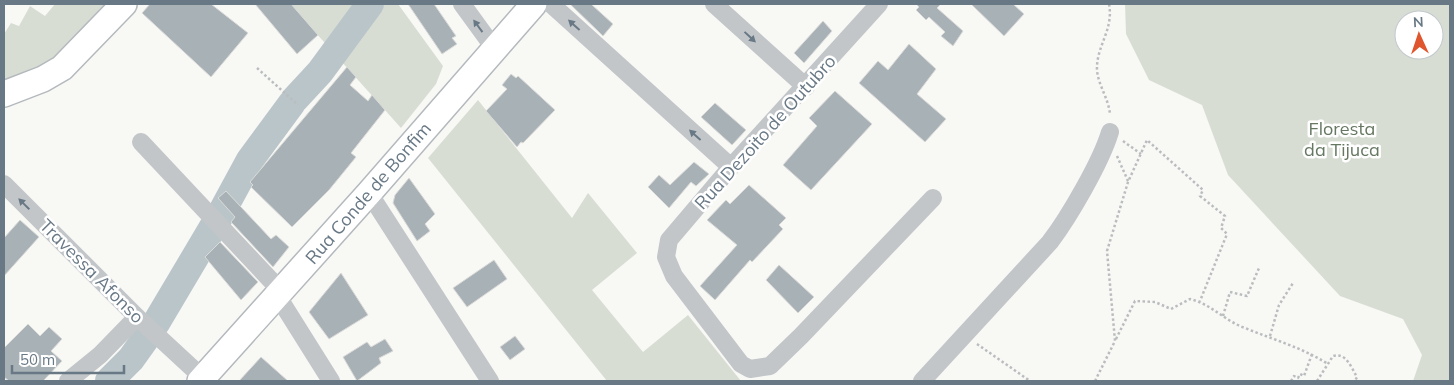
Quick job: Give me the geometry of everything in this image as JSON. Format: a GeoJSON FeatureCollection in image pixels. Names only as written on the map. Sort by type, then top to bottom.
{"type":"FeatureCollection","features":[{"type":"Feature","properties":{"kind":"main road"},"geometry":{"type":"LineString","coordinates":[[4,94],[43,79],[62,68],[124,4]]}},
{"type":"Feature","properties":{"kind":"main road","name":"Rua Conde de Bonfim"},"geometry":{"type":"LineString","coordinates":[[202,380],[534,4]]}},
{"type":"Feature","properties":{"kind":"street"},"geometry":{"type":"LineString","coordinates":[[462,4],[494,48]]}},
{"type":"Feature","properties":{"kind":"street"},"geometry":{"type":"LineString","coordinates":[[551,4],[731,167]]}},
{"type":"Feature","properties":{"kind":"street"},"geometry":{"type":"LineString","coordinates":[[714,4],[806,88]]}},
{"type":"Feature","properties":{"kind":"street","name":"Rua Dezoito de Outubro"},"geometry":{"type":"LineString","coordinates":[[880,4],[806,88],[731,167],[670,240],[666,257],[674,276],[740,364],[750,369],[770,366],[933,198]]}},
{"type":"Feature","properties":{"kind":"street"},"geometry":{"type":"LineString","coordinates":[[922,381],[1037,258],[1055,235],[1107,139]]}},
{"type":"Feature","properties":{"kind":"street"},"geometry":{"type":"LineString","coordinates":[[141,142],[279,293],[331,381]]}},
{"type":"Feature","properties":{"kind":"street","name":"Travessa Afonso"},"geometry":{"type":"LineString","coordinates":[[4,184],[202,380]]}},
{"type":"Feature","properties":{"kind":"street"},"geometry":{"type":"LineString","coordinates":[[369,193],[490,381]]}},
{"type":"Feature","properties":{"kind":"street"},"geometry":{"type":"LineString","coordinates":[[68,381],[100,356],[147,326]]}},
{"type":"Feature","properties":{"kind":"path"},"geometry":{"type":"LineString","coordinates":[[1109,4],[1111,16],[1109,29],[1099,57],[1097,72],[1109,104],[1107,139],[1117,156],[1128,182]]}},
{"type":"Feature","properties":{"kind":"path"},"geometry":{"type":"LineString","coordinates":[[257,68],[298,105]]}},
{"type":"Feature","properties":{"kind":"path"},"geometry":{"type":"LineString","coordinates":[[1107,139],[1141,154]]}},
{"type":"Feature","properties":{"kind":"path"},"geometry":{"type":"LineString","coordinates":[[1116,341],[1107,251],[1128,182],[1147,140],[1203,190],[1200,196],[1225,216],[1221,228],[1227,234],[1200,301]]}},
{"type":"Feature","properties":{"kind":"path"},"geometry":{"type":"LineString","coordinates":[[1223,316],[1230,292],[1247,296],[1259,268]]}},
{"type":"Feature","properties":{"kind":"path"},"geometry":{"type":"LineString","coordinates":[[1270,336],[1280,305],[1293,283]]}},
{"type":"Feature","properties":{"kind":"path"},"geometry":{"type":"LineString","coordinates":[[1095,381],[1135,302],[1155,302],[1171,309],[1185,300],[1200,301],[1244,328],[1270,336],[1312,354],[1328,364]]}},
{"type":"Feature","properties":{"kind":"path"},"geometry":{"type":"LineString","coordinates":[[964,334],[1030,381]]}},
{"type":"Feature","properties":{"kind":"path"},"geometry":{"type":"LineString","coordinates":[[1291,381],[1294,376],[1298,378],[1300,374],[1304,376],[1312,354]]}},
{"type":"Feature","properties":{"kind":"path"},"geometry":{"type":"LineString","coordinates":[[1317,381],[1336,354],[1345,357],[1357,377],[1355,381]]}},
{"type":"Feature","properties":{"kind":"green space"},"geometry":{"type":"Polygon","coordinates":[[[55,4],[113,4],[62,59],[4,85],[4,34],[11,23],[19,26],[30,6],[45,16],[55,4]]]}},
{"type":"Feature","properties":{"kind":"green space"},"geometry":{"type":"Polygon","coordinates":[[[290,4],[398,4],[443,66],[436,84],[401,128],[290,4]]]}},
{"type":"Feature","properties":{"kind":"green space","name":"Floresta da Tijuca"},"geometry":{"type":"Polygon","coordinates":[[[1125,4],[1450,4],[1450,381],[1413,381],[1422,355],[1403,319],[1340,296],[1228,175],[1202,105],[1149,80],[1126,34],[1125,4]]]}},
{"type":"Feature","properties":{"kind":"green space"},"geometry":{"type":"Polygon","coordinates":[[[478,100],[572,218],[588,193],[637,253],[592,290],[643,352],[688,315],[741,381],[607,381],[428,158],[478,100]]]}},
{"type":"Feature","properties":{"kind":"building"},"geometry":{"type":"Polygon","coordinates":[[[150,4],[211,4],[248,33],[211,77],[142,13],[150,4]]]}},
{"type":"Feature","properties":{"kind":"building"},"geometry":{"type":"Polygon","coordinates":[[[255,4],[291,4],[318,35],[297,54],[255,4]]]}},
{"type":"Feature","properties":{"kind":"building"},"geometry":{"type":"Polygon","coordinates":[[[408,4],[434,4],[456,36],[452,38],[457,44],[442,54],[408,4]]]}},
{"type":"Feature","properties":{"kind":"building"},"geometry":{"type":"Polygon","coordinates":[[[570,4],[591,4],[613,24],[603,36],[570,4]]]}},
{"type":"Feature","properties":{"kind":"building"},"geometry":{"type":"Polygon","coordinates":[[[916,4],[941,4],[937,8],[963,31],[953,46],[941,36],[945,32],[929,17],[926,20],[916,10],[919,7],[916,4]]]}},
{"type":"Feature","properties":{"kind":"building"},"geometry":{"type":"Polygon","coordinates":[[[971,4],[1013,4],[1024,14],[1004,36],[971,4]]]}},
{"type":"Feature","properties":{"kind":"building"},"geometry":{"type":"Polygon","coordinates":[[[823,21],[832,31],[804,63],[794,53],[823,21]]]}},
{"type":"Feature","properties":{"kind":"building"},"geometry":{"type":"Polygon","coordinates":[[[909,44],[936,69],[917,94],[946,119],[925,142],[859,83],[878,61],[888,70],[909,44]]]}},
{"type":"Feature","properties":{"kind":"building"},"geometry":{"type":"Polygon","coordinates":[[[347,67],[356,77],[350,85],[368,101],[372,95],[385,110],[351,153],[356,157],[329,190],[292,227],[251,187],[253,185],[250,182],[347,67]]]}},
{"type":"Feature","properties":{"kind":"building"},"geometry":{"type":"Polygon","coordinates":[[[511,74],[516,78],[518,76],[555,110],[517,147],[486,111],[507,89],[502,85],[511,74]]]}},
{"type":"Feature","properties":{"kind":"building"},"geometry":{"type":"Polygon","coordinates":[[[835,91],[872,124],[811,190],[783,165],[817,126],[809,118],[835,91]]]}},
{"type":"Feature","properties":{"kind":"building"},"geometry":{"type":"Polygon","coordinates":[[[715,103],[746,130],[732,145],[701,117],[715,103]]]}},
{"type":"Feature","properties":{"kind":"building"},"geometry":{"type":"Polygon","coordinates":[[[694,162],[709,174],[696,186],[691,182],[669,208],[648,187],[659,175],[670,185],[694,162]]]}},
{"type":"Feature","properties":{"kind":"building"},"geometry":{"type":"Polygon","coordinates":[[[409,178],[435,214],[425,224],[430,231],[417,241],[393,203],[395,195],[409,178]]]}},
{"type":"Feature","properties":{"kind":"building"},"geometry":{"type":"Polygon","coordinates":[[[749,185],[786,218],[779,225],[783,229],[752,262],[750,260],[715,300],[700,286],[737,245],[707,220],[726,200],[730,204],[749,185]]]}},
{"type":"Feature","properties":{"kind":"building"},"geometry":{"type":"Polygon","coordinates":[[[226,191],[271,239],[276,235],[289,247],[273,267],[231,222],[235,217],[218,198],[226,191]]]}},
{"type":"Feature","properties":{"kind":"building"},"geometry":{"type":"Polygon","coordinates":[[[20,220],[39,237],[4,276],[4,238],[20,220]]]}},
{"type":"Feature","properties":{"kind":"building"},"geometry":{"type":"Polygon","coordinates":[[[220,242],[258,282],[241,300],[205,257],[220,242]]]}},
{"type":"Feature","properties":{"kind":"building"},"geometry":{"type":"Polygon","coordinates":[[[494,260],[507,279],[467,307],[453,288],[494,260]]]}},
{"type":"Feature","properties":{"kind":"building"},"geometry":{"type":"Polygon","coordinates":[[[779,265],[814,297],[798,313],[766,280],[779,265]]]}},
{"type":"Feature","properties":{"kind":"building"},"geometry":{"type":"Polygon","coordinates":[[[341,273],[368,315],[329,339],[309,312],[341,273]]]}},
{"type":"Feature","properties":{"kind":"building"},"geometry":{"type":"Polygon","coordinates":[[[28,324],[40,336],[49,327],[62,339],[51,351],[62,361],[43,381],[9,381],[4,377],[4,348],[28,324]]]}},
{"type":"Feature","properties":{"kind":"building"},"geometry":{"type":"Polygon","coordinates":[[[515,336],[525,349],[510,360],[500,347],[515,336]]]}},
{"type":"Feature","properties":{"kind":"building"},"geometry":{"type":"Polygon","coordinates":[[[385,339],[393,351],[379,358],[381,363],[357,381],[343,357],[367,342],[371,347],[385,339]]]}},
{"type":"Feature","properties":{"kind":"building"},"geometry":{"type":"Polygon","coordinates":[[[261,357],[288,381],[239,381],[261,357]]]}},
{"type":"Feature","properties":{"kind":"waterway"},"geometry":{"type":"LineString","coordinates":[[295,99],[320,72],[370,4]]}},
{"type":"Feature","properties":{"kind":"waterway"},"geometry":{"type":"LineString","coordinates":[[218,219],[250,160],[292,103]]}},
{"type":"Feature","properties":{"kind":"waterway"},"geometry":{"type":"LineString","coordinates":[[156,323],[213,227]]}},
{"type":"Feature","properties":{"kind":"waterway"},"geometry":{"type":"LineString","coordinates":[[109,381],[131,359],[146,338]]}}]}
